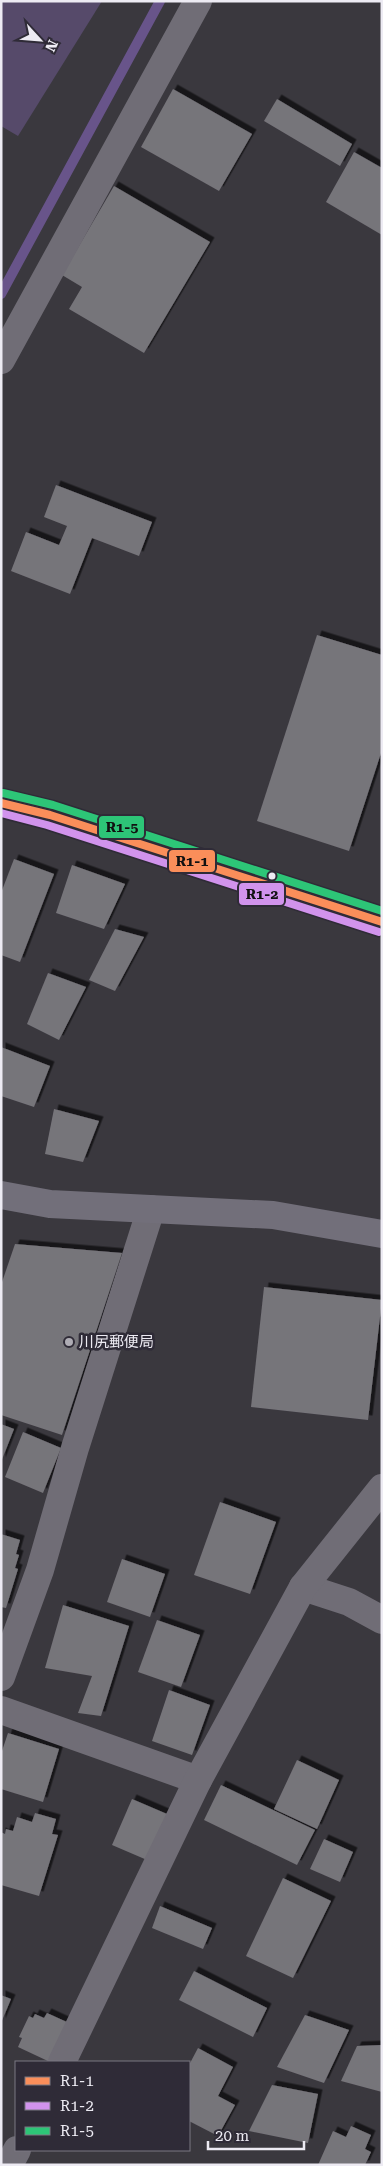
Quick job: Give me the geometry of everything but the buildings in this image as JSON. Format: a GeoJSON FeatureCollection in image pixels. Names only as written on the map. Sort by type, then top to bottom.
{"type":"FeatureCollection","features":[{"type":"Feature","properties":{"kind":"main road"},"geometry":{"type":"LineString","coordinates":[[1,803],[50,816],[382,922]]}},
{"type":"Feature","properties":{"kind":"street"},"geometry":{"type":"LineString","coordinates":[[1,360],[198,1]]}},
{"type":"Feature","properties":{"kind":"street"},"geometry":{"type":"LineString","coordinates":[[1,1195],[50,1204],[273,1216],[382,1234]]}},
{"type":"Feature","properties":{"kind":"street"},"geometry":{"type":"LineString","coordinates":[[1,1677],[40,1570],[74,1448],[151,1210]]}},
{"type":"Feature","properties":{"kind":"street"},"geometry":{"type":"LineString","coordinates":[[62,2061],[198,1780],[303,1588],[382,1488]]}},
{"type":"Feature","properties":{"kind":"street"},"geometry":{"type":"LineString","coordinates":[[303,1588],[350,1602],[382,1620]]}},
{"type":"Feature","properties":{"kind":"street"},"geometry":{"type":"LineString","coordinates":[[1,1710],[198,1780]]}},
{"type":"Feature","properties":{"kind":"street"},"geometry":{"type":"LineString","coordinates":[[9,2165],[16,2151]]}},
{"type":"Feature","properties":{"kind":"shaded area"},"geometry":{"type":"Polygon","coordinates":[[[1,1],[102,1],[18,136],[1,126],[1,1]]]}},
{"type":"Feature","properties":{"kind":"waterway"},"geometry":{"type":"LineString","coordinates":[[1,294],[160,1]]}},
{"type":"Feature","properties":{"kind":"transit line","name":"R1-5"},"geometry":{"type":"LineString","coordinates":[[3,793],[53,805],[382,911]]}},
{"type":"Feature","properties":{"kind":"transit line","name":"R1-1"},"geometry":{"type":"LineString","coordinates":[[1,803],[50,815],[382,922]]}},
{"type":"Feature","properties":{"kind":"transit line","name":"R1-2"},"geometry":{"type":"LineString","coordinates":[[1,813],[47,825],[379,932]]}},
{"type":"Feature","properties":{"kind":"place","name":"川尻郵便局"},"geometry":{"type":"Point","coordinates":[69,1342]}}]}
